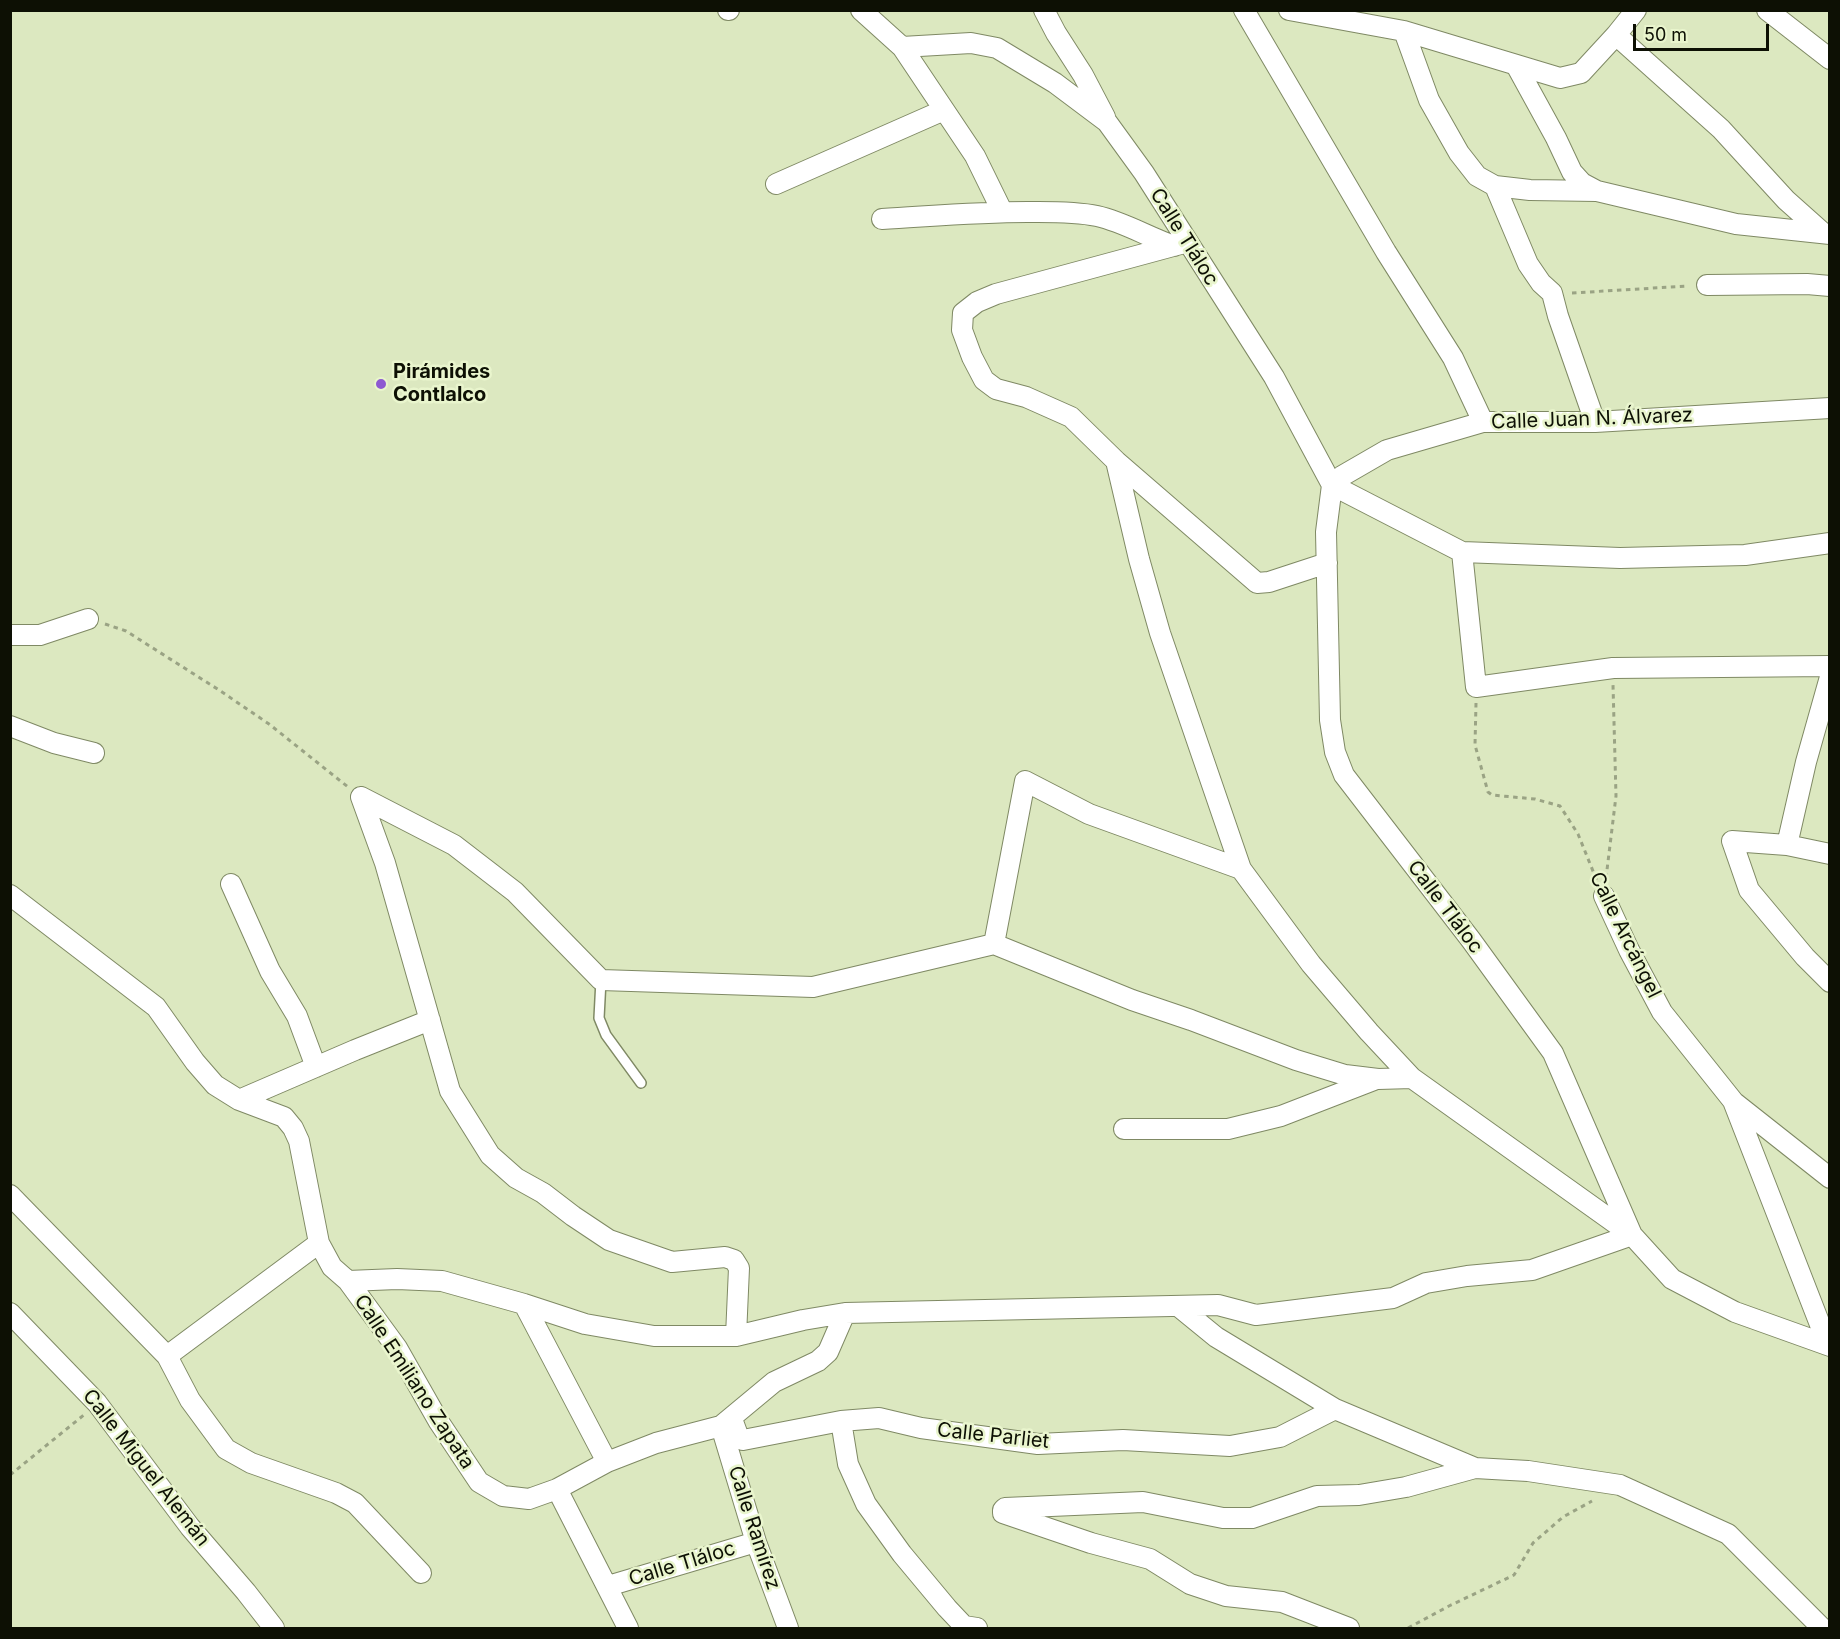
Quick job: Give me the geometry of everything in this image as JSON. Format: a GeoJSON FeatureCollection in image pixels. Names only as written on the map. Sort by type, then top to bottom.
{"type":"FeatureCollection","features":[{"type":"Feature","properties":{"kind":"street"},"geometry":{"type":"LineString","coordinates":[[861,10],[902,47],[975,156],[1002,211]]}},
{"type":"Feature","properties":{"kind":"street"},"geometry":{"type":"LineString","coordinates":[[1044,10],[1083,75],[1107,122]]}},
{"type":"Feature","properties":{"kind":"street"},"geometry":{"type":"LineString","coordinates":[[1244,10],[1386,252],[1453,358],[1483,422]]}},
{"type":"Feature","properties":{"kind":"street"},"geometry":{"type":"LineString","coordinates":[[1289,10],[1404,32],[1560,78],[1581,73],[1636,10]]}},
{"type":"Feature","properties":{"kind":"street"},"geometry":{"type":"LineString","coordinates":[[1767,10],[1830,59]]}},
{"type":"Feature","properties":{"kind":"street"},"geometry":{"type":"LineString","coordinates":[[1404,32],[1429,100],[1460,153],[1477,176],[1494,186],[1530,190],[1597,191],[1736,224],[1826,233]]}},
{"type":"Feature","properties":{"kind":"street"},"geometry":{"type":"LineString","coordinates":[[1616,35],[1721,129],[1786,200],[1826,233]]}},
{"type":"Feature","properties":{"kind":"street","name":"Calle Tláloc"},"geometry":{"type":"LineString","coordinates":[[902,47],[971,43],[997,48],[1055,83],[1107,122],[1144,173],[1181,244],[1274,377],[1332,485],[1326,532],[1330,720],[1335,752],[1344,775],[1472,940],[1553,1053],[1632,1235]]}},
{"type":"Feature","properties":{"kind":"street"},"geometry":{"type":"LineString","coordinates":[[1517,67],[1572,172],[1582,183],[1597,191]]}},
{"type":"Feature","properties":{"kind":"street"},"geometry":{"type":"LineString","coordinates":[[776,184],[944,110]]}},
{"type":"Feature","properties":{"kind":"street"},"geometry":{"type":"LineString","coordinates":[[1494,186],[1528,264],[1541,283],[1552,293],[1595,422]]}},
{"type":"Feature","properties":{"kind":"street"},"geometry":{"type":"LineString","coordinates":[[882,219],[1002,211],[1096,215],[1128,225],[1149,237],[1181,244]]}},
{"type":"Feature","properties":{"kind":"street"},"geometry":{"type":"LineString","coordinates":[[1181,244],[996,294],[977,302],[963,313],[963,330],[972,357],[984,380],[996,389],[1026,397],[1071,417],[1116,460],[1257,583],[1269,582],[1327,563]]}},
{"type":"Feature","properties":{"kind":"street"},"geometry":{"type":"LineString","coordinates":[[1707,285],[1807,284],[1830,286]]}},
{"type":"Feature","properties":{"kind":"street","name":"Calle Juan N. Álvarez"},"geometry":{"type":"LineString","coordinates":[[1332,485],[1342,476],[1387,450],[1483,422],[1595,422],[1830,408]]}},
{"type":"Feature","properties":{"kind":"street"},"geometry":{"type":"LineString","coordinates":[[1116,460],[1139,559],[1160,633],[1240,870],[1311,964],[1412,1078],[1632,1235],[1672,1279],[1735,1312],[1828,1346]]}},
{"type":"Feature","properties":{"kind":"street"},"geometry":{"type":"LineString","coordinates":[[1332,485],[1462,552],[1620,558],[1745,555],[1830,543]]}},
{"type":"Feature","properties":{"kind":"street"},"geometry":{"type":"LineString","coordinates":[[1462,552],[1476,687],[1613,668],[1830,666]]}},
{"type":"Feature","properties":{"kind":"street"},"geometry":{"type":"LineString","coordinates":[[10,635],[39,635],[88,619]]}},
{"type":"Feature","properties":{"kind":"street"},"geometry":{"type":"LineString","coordinates":[[1787,845],[1806,762],[1830,677]]}},
{"type":"Feature","properties":{"kind":"street"},"geometry":{"type":"LineString","coordinates":[[10,726],[54,743],[94,753]]}},
{"type":"Feature","properties":{"kind":"street"},"geometry":{"type":"LineString","coordinates":[[994,944],[1025,781],[1089,814],[1240,870]]}},
{"type":"Feature","properties":{"kind":"street"},"geometry":{"type":"LineString","coordinates":[[361,797],[454,845],[515,892],[601,980],[813,987],[994,944],[1131,1000],[1296,1060],[1345,1075],[1378,1079],[1412,1078]]}},
{"type":"Feature","properties":{"kind":"street"},"geometry":{"type":"LineString","coordinates":[[361,797],[385,863],[450,1091],[490,1155],[516,1178],[543,1193],[609,1239],[672,1262],[725,1257],[735,1260],[739,1268],[736,1336]]}},
{"type":"Feature","properties":{"kind":"street"},"geometry":{"type":"LineString","coordinates":[[1830,854],[1787,845],[1732,841],[1749,890],[1805,957],[1830,982]]}},
{"type":"Feature","properties":{"kind":"street"},"geometry":{"type":"LineString","coordinates":[[231,884],[270,971],[297,1016],[316,1067]]}},
{"type":"Feature","properties":{"kind":"street","name":"Calle Emiliano Zapata"},"geometry":{"type":"LineString","coordinates":[[10,895],[156,1007],[195,1062],[215,1085],[239,1101],[284,1117],[293,1128],[299,1141],[319,1243],[332,1268],[348,1281],[397,1348],[439,1422],[479,1482],[504,1496],[529,1499],[557,1489]]}},
{"type":"Feature","properties":{"kind":"street","name":"Calle Arcángel"},"geometry":{"type":"LineString","coordinates":[[1604,896],[1662,1012],[1733,1101],[1828,1346]]}},
{"type":"Feature","properties":{"kind":"street"},"geometry":{"type":"LineString","coordinates":[[239,1101],[430,1020]]}},
{"type":"Feature","properties":{"kind":"street"},"geometry":{"type":"LineString","coordinates":[[1124,1129],[1228,1128],[1281,1116],[1378,1079]]}},
{"type":"Feature","properties":{"kind":"street"},"geometry":{"type":"LineString","coordinates":[[1733,1101],[1830,1178]]}},
{"type":"Feature","properties":{"kind":"street"},"geometry":{"type":"LineString","coordinates":[[10,1195],[166,1356],[190,1400],[226,1449],[251,1462],[336,1493],[356,1503],[421,1573]]}},
{"type":"Feature","properties":{"kind":"street"},"geometry":{"type":"LineString","coordinates":[[348,1281],[397,1279],[442,1281],[585,1324],[654,1336],[736,1336],[803,1320],[845,1313],[1218,1305],[1256,1315],[1393,1298],[1426,1283],[1467,1276],[1532,1270],[1632,1235]]}},
{"type":"Feature","properties":{"kind":"street"},"geometry":{"type":"LineString","coordinates":[[166,1356],[319,1243]]}},
{"type":"Feature","properties":{"kind":"street"},"geometry":{"type":"LineString","coordinates":[[524,1304],[607,1462]]}},
{"type":"Feature","properties":{"kind":"street"},"geometry":{"type":"LineString","coordinates":[[1178,1306],[1216,1337],[1335,1409],[1475,1468]]}},
{"type":"Feature","properties":{"kind":"street"},"geometry":{"type":"LineString","coordinates":[[628,1629],[557,1489],[607,1462],[656,1443],[726,1423],[774,1382],[818,1361],[828,1353],[845,1313]]}},
{"type":"Feature","properties":{"kind":"street","name":"Calle Miguel Alemán"},"geometry":{"type":"LineString","coordinates":[[10,1314],[98,1403],[190,1527],[246,1592],[274,1629]]}},
{"type":"Feature","properties":{"kind":"street","name":"Calle Parliet"},"geometry":{"type":"LineString","coordinates":[[726,1423],[743,1440],[841,1420],[879,1418],[921,1428],[1038,1444],[1123,1440],[1230,1446],[1280,1437],[1335,1409]]}},
{"type":"Feature","properties":{"kind":"street"},"geometry":{"type":"LineString","coordinates":[[841,1420],[848,1464],[866,1504],[902,1554],[947,1608],[964,1626],[977,1629]]}},
{"type":"Feature","properties":{"kind":"street","name":"Calle Ramírez"},"geometry":{"type":"LineString","coordinates":[[726,1423],[756,1542],[788,1629]]}},
{"type":"Feature","properties":{"kind":"street"},"geometry":{"type":"LineString","coordinates":[[1349,1629],[1282,1602],[1226,1596],[1190,1584],[1150,1559],[1091,1543],[1003,1513],[1003,1510],[1005,1508],[1143,1502],[1223,1518],[1252,1518],[1317,1496],[1359,1495],[1406,1487],[1475,1468],[1528,1471],[1620,1485],[1728,1534],[1822,1629]]}},
{"type":"Feature","properties":{"kind":"street","name":"Calle Tláloc"},"geometry":{"type":"LineString","coordinates":[[608,1586],[756,1542]]}},
{"type":"Feature","properties":{"kind":"lane"},"geometry":{"type":"LineString","coordinates":[[601,980],[599,1018],[606,1035],[641,1083]]}},
{"type":"Feature","properties":{"kind":"path"},"geometry":{"type":"LineString","coordinates":[[1552,293],[1591,294],[1707,285]]}},
{"type":"Feature","properties":{"kind":"path"},"geometry":{"type":"LineString","coordinates":[[88,619],[126,631],[219,690],[269,724],[361,797]]}},
{"type":"Feature","properties":{"kind":"path"},"geometry":{"type":"LineString","coordinates":[[1604,896],[1608,845],[1616,796],[1613,668]]}},
{"type":"Feature","properties":{"kind":"path","name":"Calle Arcángel"},"geometry":{"type":"LineString","coordinates":[[1476,687],[1475,745],[1488,792],[1491,795],[1535,799],[1560,806],[1578,834],[1604,896]]}},
{"type":"Feature","properties":{"kind":"path"},"geometry":{"type":"LineString","coordinates":[[10,1475],[98,1403]]}},
{"type":"Feature","properties":{"kind":"path"},"geometry":{"type":"LineString","coordinates":[[1408,1629],[1449,1606],[1514,1575],[1533,1543],[1563,1517],[1620,1485]]}},
{"type":"Feature","properties":{"kind":"place","name":"Pirámides Contlalco"},"geometry":{"type":"Point","coordinates":[381,384]}}]}
